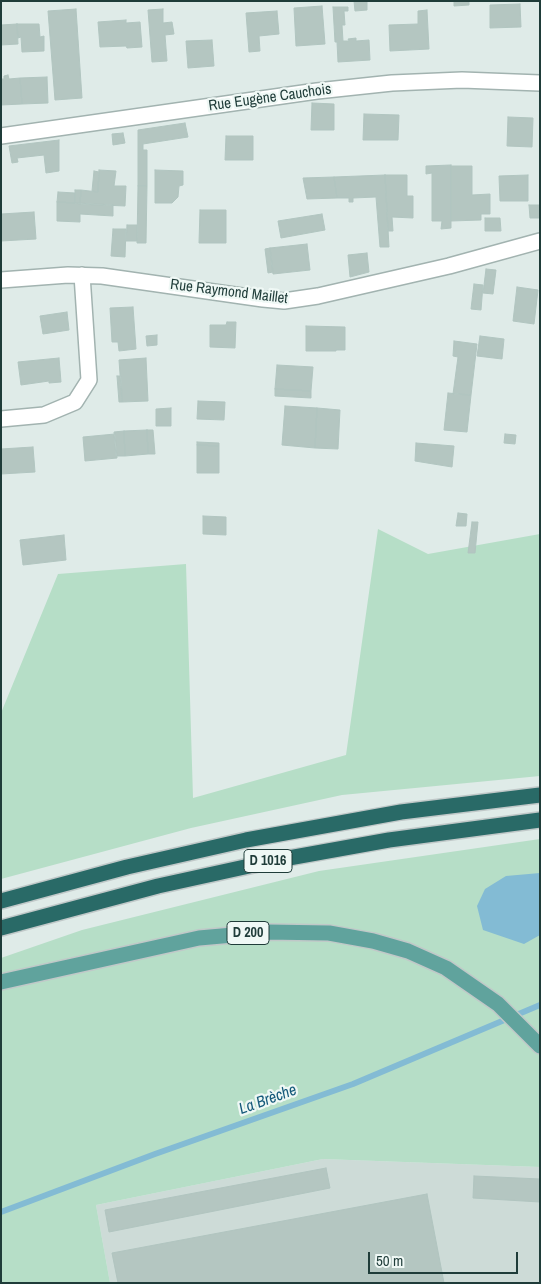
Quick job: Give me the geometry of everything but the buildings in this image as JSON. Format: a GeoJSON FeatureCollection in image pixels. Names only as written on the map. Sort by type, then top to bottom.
{"type":"FeatureCollection","features":[{"type":"Feature","properties":{"kind":"highway","name":"D 1016"},"geometry":{"type":"LineString","coordinates":[[1,901],[136,865],[246,840],[401,812],[540,795]]}},
{"type":"Feature","properties":{"kind":"highway","name":"D 1016"},"geometry":{"type":"LineString","coordinates":[[1,928],[158,886],[272,860],[389,840],[540,820]]}},
{"type":"Feature","properties":{"kind":"main road","name":"D 200"},"geometry":{"type":"LineString","coordinates":[[1,982],[199,938],[231,934],[288,932],[329,934],[352,937],[408,951],[446,968],[486,995],[512,1016],[540,1046]]}},
{"type":"Feature","properties":{"kind":"street","name":"Rue Eugène Cauchois"},"geometry":{"type":"LineString","coordinates":[[1,136],[317,91],[410,81],[462,80],[540,83]]}},
{"type":"Feature","properties":{"kind":"street","name":"Rue Raymond Maillet"},"geometry":{"type":"LineString","coordinates":[[1,280],[82,275],[118,278],[263,299],[284,300],[318,296],[449,266],[540,241]]}},
{"type":"Feature","properties":{"kind":"street"},"geometry":{"type":"LineString","coordinates":[[1,419],[44,415],[76,402],[89,380],[82,275]]}},
{"type":"Feature","properties":{"kind":"shaded area"},"geometry":{"type":"Polygon","coordinates":[[[323,1159],[540,1167],[540,1283],[110,1283],[96,1205],[323,1159]]]}},
{"type":"Feature","properties":{"kind":"green space"},"geometry":{"type":"Polygon","coordinates":[[[378,529],[428,554],[540,534],[540,776],[342,795],[191,828],[1,879],[1,713],[58,574],[186,564],[193,798],[346,755],[378,529]]]}},
{"type":"Feature","properties":{"kind":"green space"},"geometry":{"type":"Polygon","coordinates":[[[540,839],[540,1167],[323,1159],[96,1205],[110,1283],[1,1283],[1,958],[82,930],[319,871],[540,839]]]}},
{"type":"Feature","properties":{"kind":"water"},"geometry":{"type":"Polygon","coordinates":[[[540,873],[540,935],[524,944],[483,930],[477,906],[485,889],[506,876],[540,873]]]}},
{"type":"Feature","properties":{"kind":"waterway","name":"La Brèche"},"geometry":{"type":"LineString","coordinates":[[1,1212],[155,1154],[353,1084],[540,1005]]}}]}
